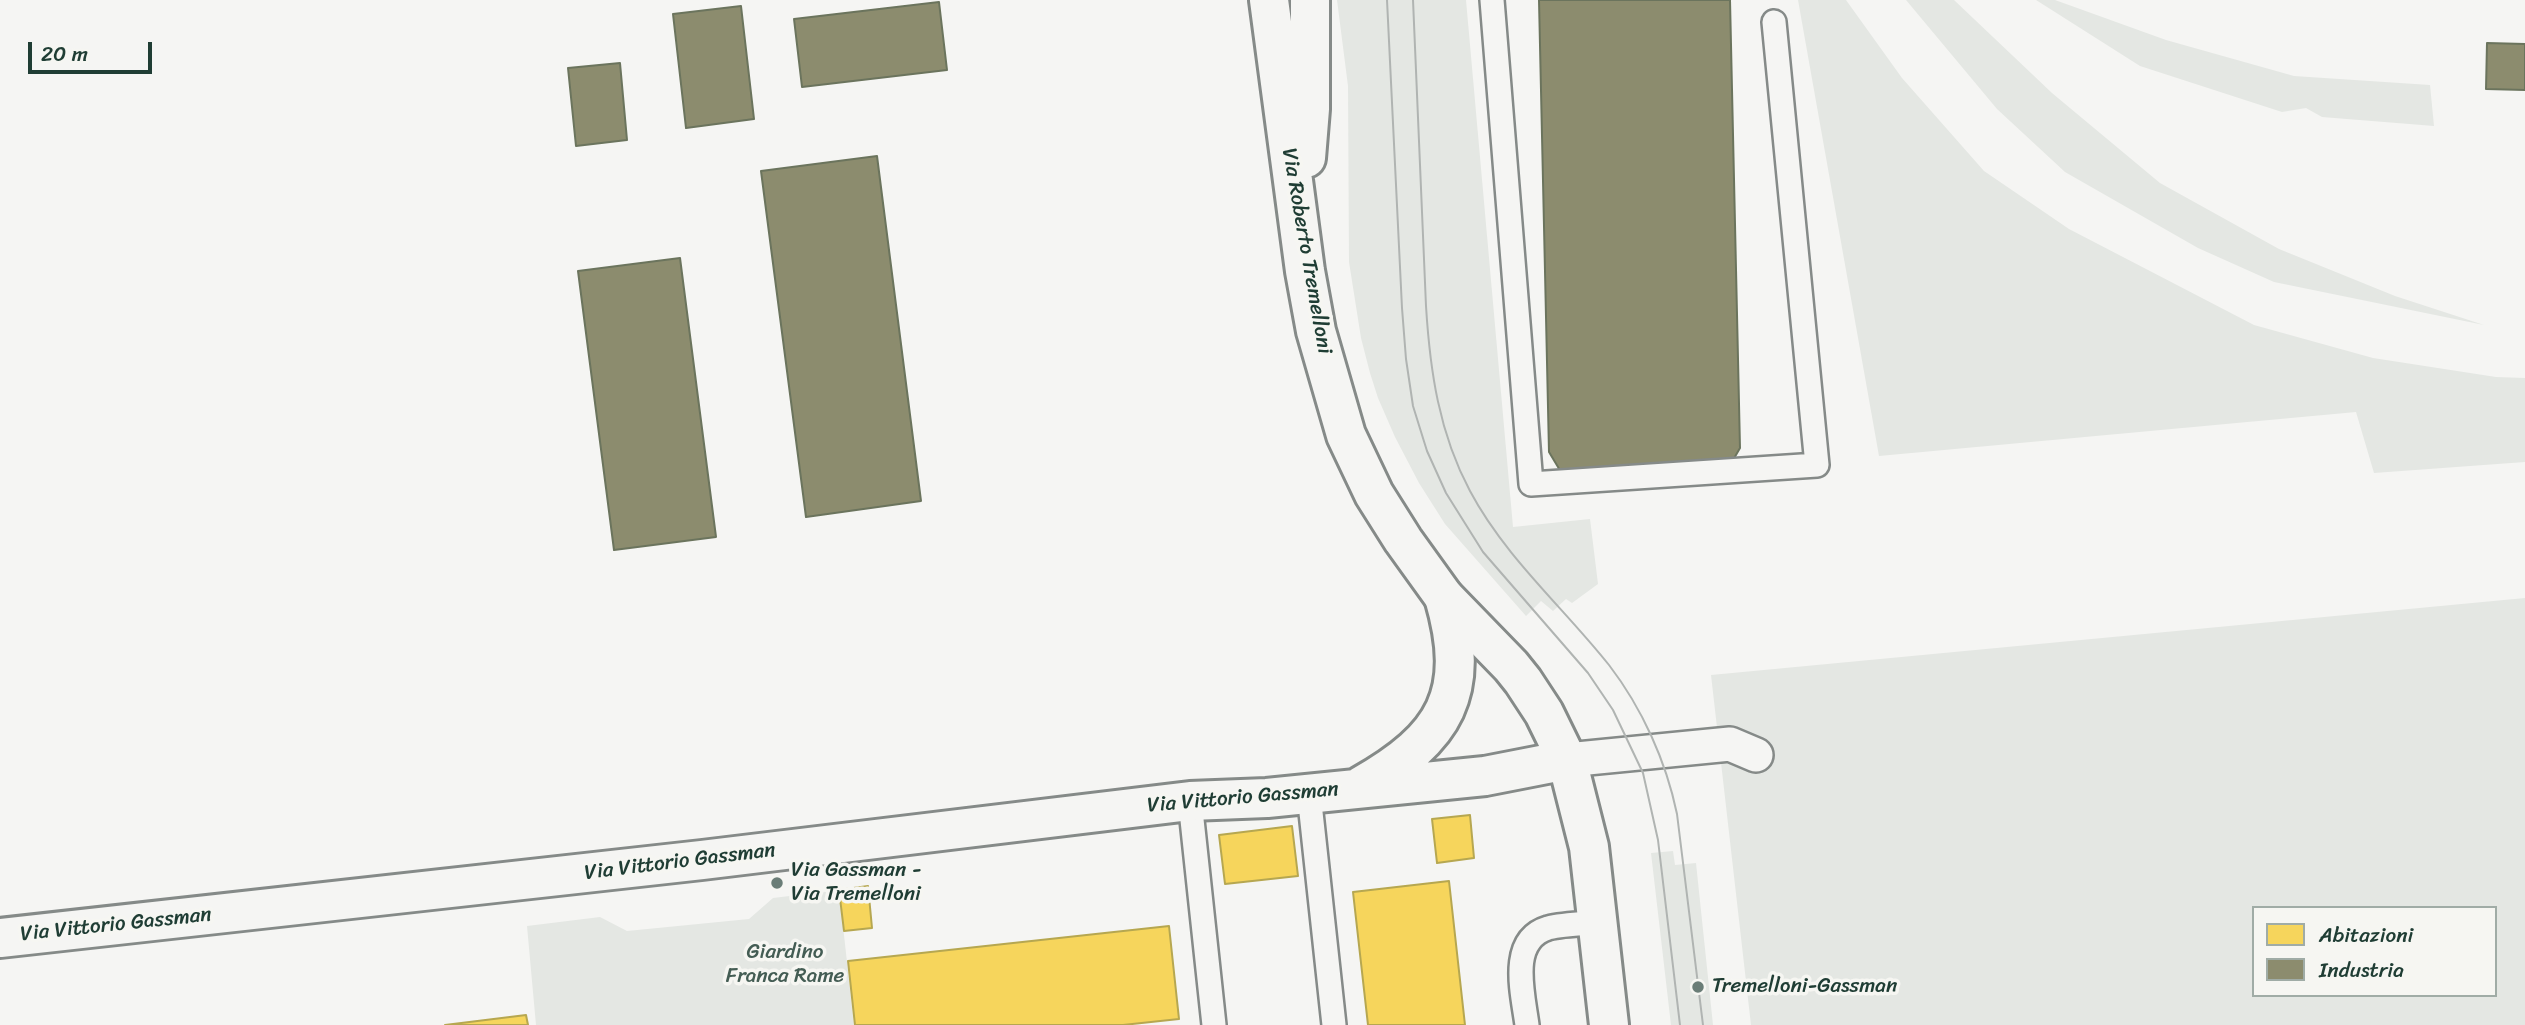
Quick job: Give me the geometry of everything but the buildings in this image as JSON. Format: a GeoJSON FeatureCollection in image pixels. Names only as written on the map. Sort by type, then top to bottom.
{"type":"FeatureCollection","features":[{"type":"Feature","properties":{"kind":"street","name":"Via Roberto Tremelloni"},"geometry":{"type":"LineString","coordinates":[[1269,0],[1300,237],[1316,331],[1346,435],[1389,518],[1444,597],[1523,681],[1544,713],[1567,760],[1588,847],[1609,1025]]}},
{"type":"Feature","properties":{"kind":"street"},"geometry":{"type":"LineString","coordinates":[[1300,237],[1310,109],[1310,0]]}},
{"type":"Feature","properties":{"kind":"street","name":"Via Roberto Tremelloni"},"geometry":{"type":"LineString","coordinates":[[1357,788],[1405,757],[1431,732],[1446,709],[1451,698],[1455,660],[1452,627],[1444,597]]}},
{"type":"Feature","properties":{"kind":"street"},"geometry":{"type":"LineString","coordinates":[[1567,760],[1730,744],[1756,755]]}},
{"type":"Feature","properties":{"kind":"street","name":"Via Vittorio Gassman"},"geometry":{"type":"LineString","coordinates":[[0,937],[702,860],[1190,801],[1309,794],[1493,775],[1567,760]]}},
{"type":"Feature","properties":{"kind":"lane"},"geometry":{"type":"LineString","coordinates":[[1492,0],[1531,484],[1817,465],[1774,22]]}},
{"type":"Feature","properties":{"kind":"lane"},"geometry":{"type":"LineString","coordinates":[[1309,794],[1334,1025]]}},
{"type":"Feature","properties":{"kind":"lane"},"geometry":{"type":"LineString","coordinates":[[1190,801],[1214,1025]]}},
{"type":"Feature","properties":{"kind":"lane"},"geometry":{"type":"LineString","coordinates":[[1527,1025],[1521,959],[1531,937],[1548,928],[1597,923]]}},
{"type":"Feature","properties":{"kind":"green space"},"geometry":{"type":"Polygon","coordinates":[[[1337,0],[1466,0],[1513,527],[1590,519],[1598,584],[1572,603],[1566,599],[1553,611],[1541,601],[1526,616],[1445,524],[1419,483],[1378,398],[1361,338],[1349,262],[1348,86],[1337,0]]]}},
{"type":"Feature","properties":{"kind":"green space"},"geometry":{"type":"Polygon","coordinates":[[[1798,0],[1846,0],[1902,78],[1984,171],[2069,229],[2254,325],[2373,358],[2496,377],[2525,378],[2525,462],[2374,473],[2356,412],[1879,456],[1798,0]]]}},
{"type":"Feature","properties":{"kind":"green space"},"geometry":{"type":"Polygon","coordinates":[[[1906,0],[1954,0],[2052,93],[2160,183],[2279,249],[2395,296],[2484,325],[2274,282],[2198,248],[2065,172],[1997,109],[1906,0]]]}},
{"type":"Feature","properties":{"kind":"green space"},"geometry":{"type":"Polygon","coordinates":[[[2036,0],[2055,0],[2166,40],[2294,76],[2430,85],[2434,126],[2322,117],[2306,108],[2282,112],[2140,66],[2036,0]]]}},
{"type":"Feature","properties":{"kind":"green space"},"geometry":{"type":"Polygon","coordinates":[[[2525,598],[2525,1025],[1751,1025],[1711,675],[2525,598]]]}},
{"type":"Feature","properties":{"kind":"green space"},"geometry":{"type":"Polygon","coordinates":[[[1673,851],[1675,865],[1696,863],[1713,1025],[1671,1025],[1651,853],[1673,851]]]}},
{"type":"Feature","properties":{"kind":"green space","name":"Giardino Franca Rame"},"geometry":{"type":"Polygon","coordinates":[[[839,890],[854,1025],[536,1025],[527,926],[600,917],[627,931],[749,919],[773,898],[839,890]]]}},
{"type":"Feature","properties":{"kind":"tram line"},"geometry":{"type":"LineString","coordinates":[[1387,0],[1402,308],[1413,406],[1427,451],[1446,493],[1483,552],[1588,673],[1613,710],[1643,773],[1658,840],[1680,1025]]}},
{"type":"Feature","properties":{"kind":"tram line"},"geometry":{"type":"LineString","coordinates":[[1413,0],[1426,306],[1430,354],[1444,424],[1459,469],[1484,515],[1517,560],[1609,665],[1632,699],[1651,736],[1666,774],[1677,814],[1703,1025]]}},
{"type":"Feature","properties":{"kind":"place","name":"Via Gassman - Via Tremelloni"},"geometry":{"type":"Point","coordinates":[777,883]}},
{"type":"Feature","properties":{"kind":"place","name":"Tremelloni-Gassman"},"geometry":{"type":"Point","coordinates":[1698,987]}}]}
